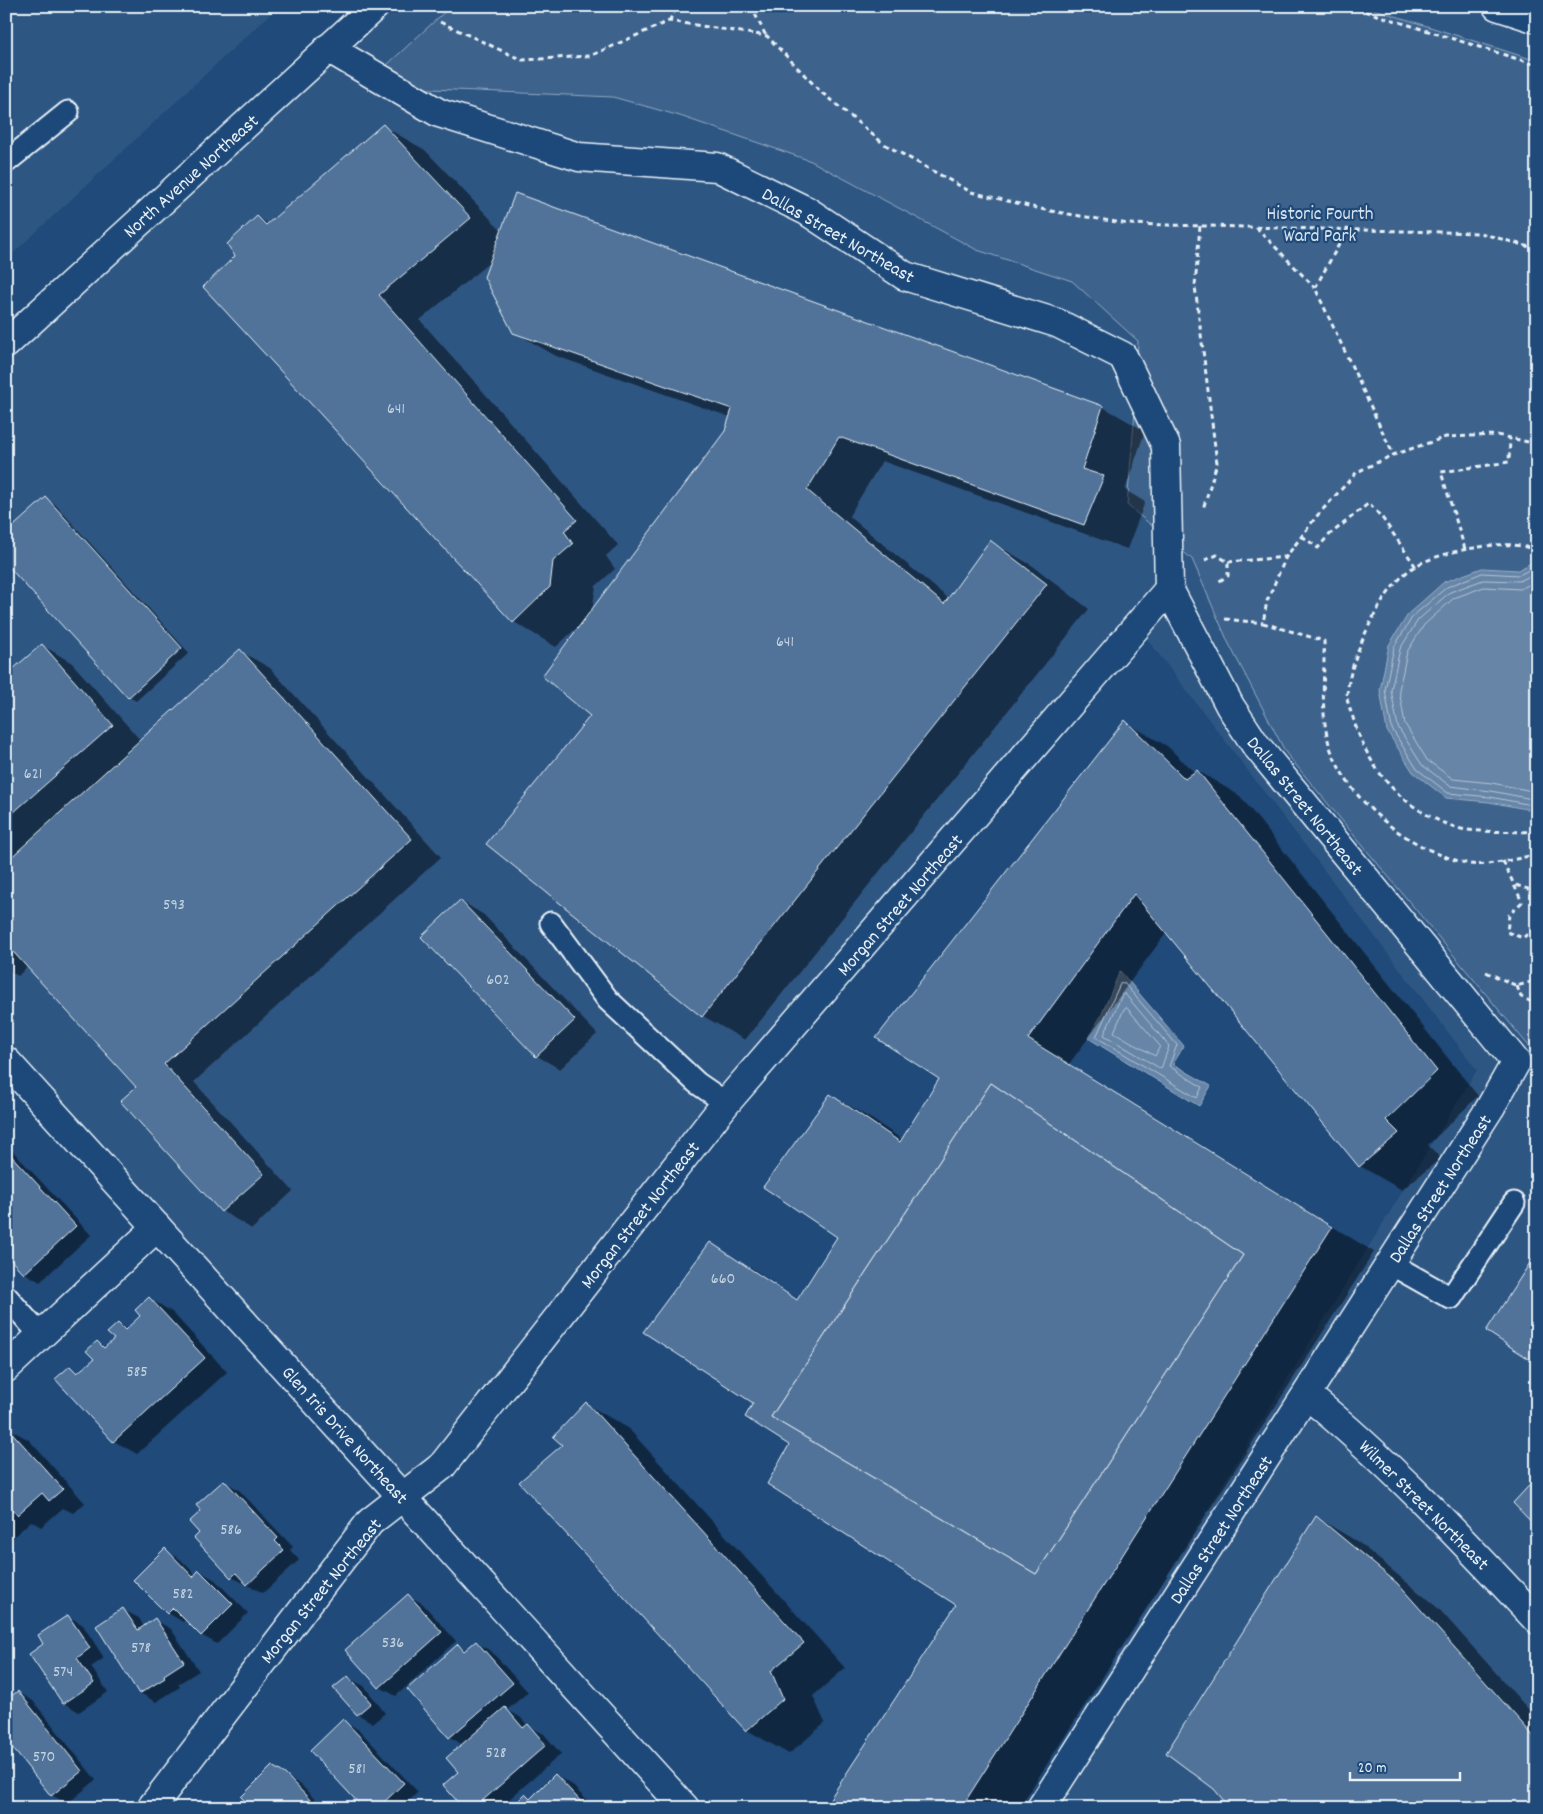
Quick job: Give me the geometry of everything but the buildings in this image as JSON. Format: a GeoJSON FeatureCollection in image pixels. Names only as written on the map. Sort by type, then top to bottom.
{"type":"FeatureCollection","features":[{"type":"Feature","properties":{"kind":"street","name":"North Avenue Northeast"},"geometry":{"type":"LineString","coordinates":[[6,344],[375,6]]}},
{"type":"Feature","properties":{"kind":"street"},"geometry":{"type":"LineString","coordinates":[[1497,6],[1537,19]]}},
{"type":"Feature","properties":{"kind":"street","name":"Dallas Street Northeast"},"geometry":{"type":"LineString","coordinates":[[328,48],[439,113],[579,157],[717,167],[807,211],[904,276],[1057,323],[1123,356],[1166,446],[1169,589],[1230,706],[1255,744],[1516,1062],[1490,1108],[1041,1808]]}},
{"type":"Feature","properties":{"kind":"street","name":"Morgan Street Northeast"},"geometry":{"type":"LineString","coordinates":[[151,1808],[370,1522],[442,1466],[726,1103],[1169,589]]}},
{"type":"Feature","properties":{"kind":"street","name":"Glen Iris Drive Northeast"},"geometry":{"type":"LineString","coordinates":[[6,1061],[402,1496],[674,1804]]}},
{"type":"Feature","properties":{"kind":"street"},"geometry":{"type":"LineString","coordinates":[[6,1368],[157,1227]]}},
{"type":"Feature","properties":{"kind":"street","name":"Wilmer Street Northeast"},"geometry":{"type":"LineString","coordinates":[[1307,1395],[1350,1430],[1438,1513],[1537,1620]]}},
{"type":"Feature","properties":{"kind":"lane"},"geometry":{"type":"LineString","coordinates":[[6,162],[68,112]]}},
{"type":"Feature","properties":{"kind":"lane"},"geometry":{"type":"LineString","coordinates":[[551,923],[608,1000],[697,1083],[726,1103]]}},
{"type":"Feature","properties":{"kind":"lane"},"geometry":{"type":"LineString","coordinates":[[1390,1264],[1451,1298],[1514,1203]]}},
{"type":"Feature","properties":{"kind":"lane"},"geometry":{"type":"LineString","coordinates":[[6,1296],[41,1336]]}},
{"type":"Feature","properties":{"kind":"path"},"geometry":{"type":"LineString","coordinates":[[670,21],[678,6]]}},
{"type":"Feature","properties":{"kind":"path"},"geometry":{"type":"LineString","coordinates":[[751,6],[766,36],[821,92],[884,144],[971,192],[1045,210],[1128,224],[1348,228],[1480,233],[1537,249]]}},
{"type":"Feature","properties":{"kind":"path"},"geometry":{"type":"LineString","coordinates":[[1348,6],[1537,65]]}},
{"type":"Feature","properties":{"kind":"path"},"geometry":{"type":"LineString","coordinates":[[440,22],[522,60],[590,56],[670,21],[766,36]]}},
{"type":"Feature","properties":{"kind":"path"},"geometry":{"type":"LineString","coordinates":[[1200,226],[1195,286],[1217,463],[1202,511]]}},
{"type":"Feature","properties":{"kind":"path"},"geometry":{"type":"LineString","coordinates":[[1256,227],[1315,288],[1393,455]]}},
{"type":"Feature","properties":{"kind":"path"},"geometry":{"type":"LineString","coordinates":[[1315,288],[1348,228]]}},
{"type":"Feature","properties":{"kind":"path"},"geometry":{"type":"LineString","coordinates":[[1263,623],[1267,601],[1286,557],[1357,472],[1393,455],[1446,437],[1497,435],[1537,444]]}},
{"type":"Feature","properties":{"kind":"path"},"geometry":{"type":"LineString","coordinates":[[1465,549],[1441,472],[1509,462],[1510,438]]}},
{"type":"Feature","properties":{"kind":"path"},"geometry":{"type":"LineString","coordinates":[[1302,536],[1318,548],[1328,536],[1369,503],[1383,519],[1416,567]]}},
{"type":"Feature","properties":{"kind":"path"},"geometry":{"type":"LineString","coordinates":[[1536,550],[1522,546],[1494,544],[1449,551],[1407,571],[1376,609],[1356,659],[1347,697],[1362,744],[1388,786],[1422,812],[1459,828],[1537,832]]}},
{"type":"Feature","properties":{"kind":"path"},"geometry":{"type":"LineString","coordinates":[[1205,560],[1217,555],[1228,562],[1286,557]]}},
{"type":"Feature","properties":{"kind":"path"},"geometry":{"type":"LineString","coordinates":[[1216,583],[1225,580],[1228,576],[1228,562]]}},
{"type":"Feature","properties":{"kind":"path"},"geometry":{"type":"LineString","coordinates":[[1225,618],[1263,623],[1324,641],[1323,711],[1331,750],[1354,790],[1391,828],[1430,850],[1471,865],[1537,854]]}},
{"type":"Feature","properties":{"kind":"path"},"geometry":{"type":"LineString","coordinates":[[1503,861],[1516,885],[1522,902],[1509,914],[1507,932],[1523,938],[1537,926]]}},
{"type":"Feature","properties":{"kind":"path"},"geometry":{"type":"LineString","coordinates":[[1516,885],[1537,892]]}},
{"type":"Feature","properties":{"kind":"path"},"geometry":{"type":"LineString","coordinates":[[1482,975],[1486,972],[1517,986],[1537,980]]}},
{"type":"Feature","properties":{"kind":"path"},"geometry":{"type":"LineString","coordinates":[[1517,986],[1521,997],[1537,1004]]}},
{"type":"Feature","properties":{"kind":"shaded area"},"geometry":{"type":"Polygon","coordinates":[[[6,6],[279,6],[6,260],[6,6]]]}},
{"type":"Feature","properties":{"kind":"shaded area"},"geometry":{"type":"Polygon","coordinates":[[[375,6],[1537,6],[1537,1808],[1024,1808],[1477,1070],[1138,627],[396,1496],[6,1072],[6,342],[375,6]]]}},
{"type":"Feature","properties":{"kind":"green space","name":"Historic Fourth Ward Park"},"geometry":{"type":"Polygon","coordinates":[[[451,6],[1364,6],[1537,61],[1537,1056],[1286,753],[1228,642],[1192,559],[1127,505],[1135,411],[1138,341],[1072,281],[977,250],[811,161],[680,116],[613,97],[364,86],[451,6]]]}},
{"type":"Feature","properties":{"kind":"water"},"geometry":{"type":"Polygon","coordinates":[[[1537,560],[1537,811],[1489,802],[1446,798],[1413,772],[1387,731],[1380,690],[1389,645],[1409,613],[1444,582],[1482,568],[1518,570],[1537,560]]]}},
{"type":"Feature","properties":{"kind":"water"},"geometry":{"type":"Polygon","coordinates":[[[1120,971],[1184,1046],[1173,1064],[1211,1086],[1199,1106],[1088,1038],[1101,1016],[1120,971]]]}}]}
